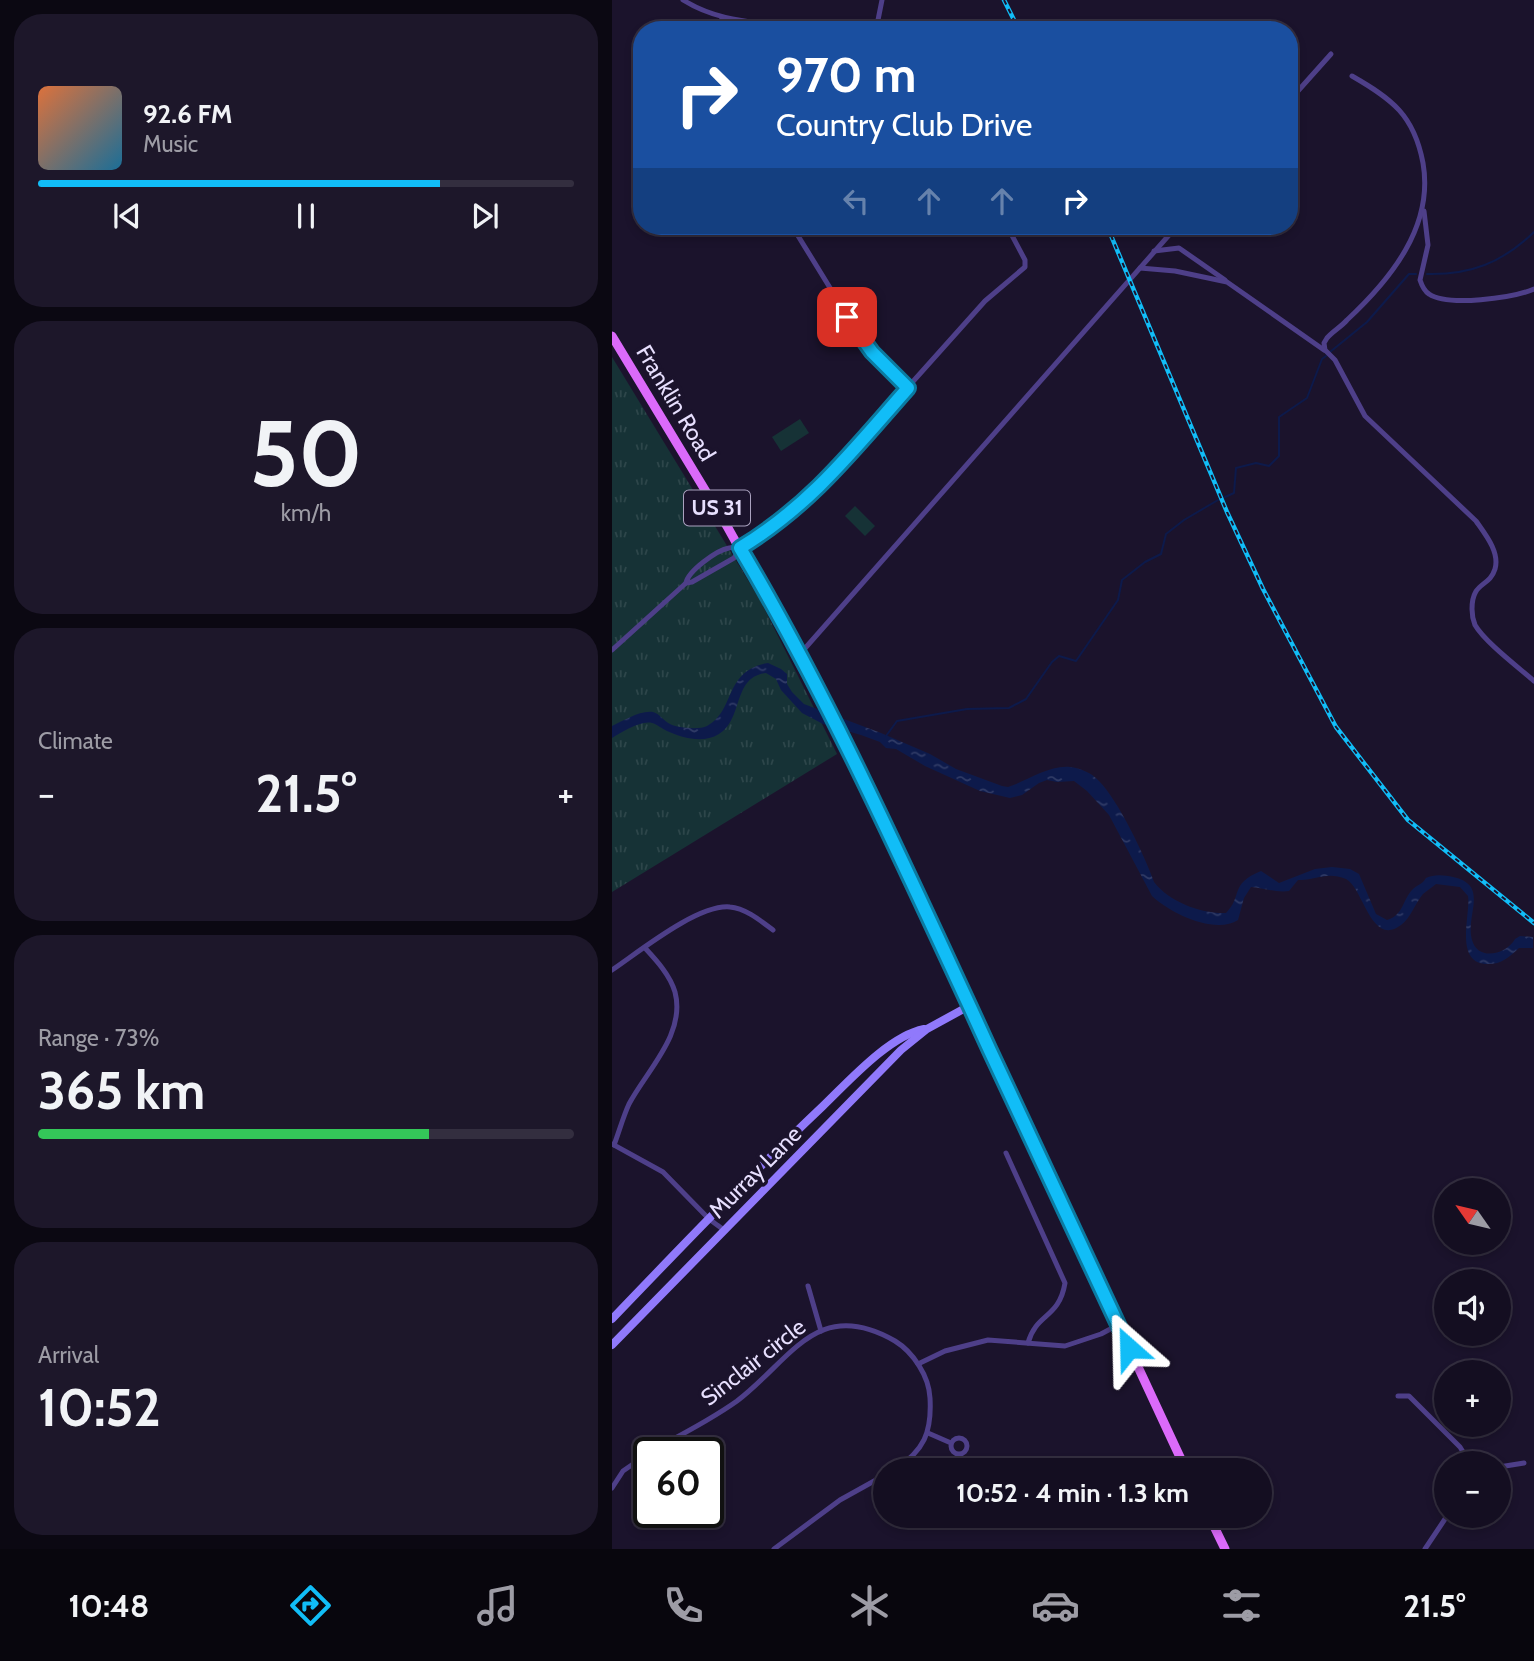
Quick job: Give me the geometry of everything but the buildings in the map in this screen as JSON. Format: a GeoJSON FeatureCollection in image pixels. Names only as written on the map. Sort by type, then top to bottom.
{"type":"FeatureCollection","features":[{"type":"Feature","properties":{"kind":"main road","name":"Franklin Road"},"geometry":{"type":"LineString","coordinates":[[612,336],[740,548],[800,654],[849,751],[1180,1458]]}},
{"type":"Feature","properties":{"kind":"main road","name":"Murray Lane"},"geometry":{"type":"LineString","coordinates":[[612,1345],[901,1050],[927,1028],[969,1006]]}},
{"type":"Feature","properties":{"kind":"main road","name":"Murray Lane"},"geometry":{"type":"LineString","coordinates":[[612,1319],[773,1154],[875,1058],[914,1031],[927,1028]]}},
{"type":"Feature","properties":{"kind":"main road"},"geometry":{"type":"LineString","coordinates":[[1215,1528],[1225,1549]]}},
{"type":"Feature","properties":{"kind":"street"},"geometry":{"type":"LineString","coordinates":[[683,0],[722,18],[744,21]]}},
{"type":"Feature","properties":{"kind":"street"},"geometry":{"type":"LineString","coordinates":[[878,21],[882,0]]}},
{"type":"Feature","properties":{"kind":"street"},"geometry":{"type":"LineString","coordinates":[[1298,91],[1331,54]]}},
{"type":"Feature","properties":{"kind":"street"},"geometry":{"type":"LineString","coordinates":[[1352,76],[1377,91],[1403,113],[1413,127],[1419,143],[1424,172],[1428,245],[1420,281],[1429,293],[1437,298],[1481,299],[1534,289]]}},
{"type":"Feature","properties":{"kind":"street"},"geometry":{"type":"LineString","coordinates":[[1325,350],[1324,343],[1327,338],[1377,288],[1403,254],[1424,208]]}},
{"type":"Feature","properties":{"kind":"street"},"geometry":{"type":"LineString","coordinates":[[798,235],[859,335],[878,359],[908,388]]}},
{"type":"Feature","properties":{"kind":"street"},"geometry":{"type":"LineString","coordinates":[[686,583],[734,558],[740,548],[786,518],[815,491],[988,297],[1026,265],[1012,235]]}},
{"type":"Feature","properties":{"kind":"street"},"geometry":{"type":"LineString","coordinates":[[800,654],[1169,235]]}},
{"type":"Feature","properties":{"kind":"street"},"geometry":{"type":"LineString","coordinates":[[1154,251],[1179,248],[1325,350],[1335,360],[1365,416],[1476,521],[1489,539],[1496,566],[1472,597],[1475,624],[1534,681]]}},
{"type":"Feature","properties":{"kind":"street"},"geometry":{"type":"LineString","coordinates":[[1140,268],[1175,271],[1227,282]]}},
{"type":"Feature","properties":{"kind":"street"},"geometry":{"type":"LineString","coordinates":[[612,650],[686,583],[691,571],[728,548],[740,548]]}},
{"type":"Feature","properties":{"kind":"street"},"geometry":{"type":"LineString","coordinates":[[612,970],[691,917],[714,907],[733,906],[756,917],[773,930]]}},
{"type":"Feature","properties":{"kind":"street"},"geometry":{"type":"LineString","coordinates":[[645,948],[666,972],[675,992],[677,1019],[672,1033],[629,1105],[613,1145],[663,1172],[709,1219],[724,1230]]}},
{"type":"Feature","properties":{"kind":"street"},"geometry":{"type":"LineString","coordinates":[[1006,1153],[1065,1283],[1060,1302],[1032,1330],[1028,1343]]}},
{"type":"Feature","properties":{"kind":"street"},"geometry":{"type":"LineString","coordinates":[[808,1286],[821,1331]]}},
{"type":"Feature","properties":{"kind":"street"},"geometry":{"type":"LineString","coordinates":[[918,1364],[945,1351],[988,1340],[1065,1346],[1101,1335],[1118,1325]]}},
{"type":"Feature","properties":{"kind":"street","name":"Sinclair circle"},"geometry":{"type":"LineString","coordinates":[[680,1437],[737,1400],[807,1336],[831,1326],[861,1326],[880,1332],[905,1347],[918,1364],[930,1392],[932,1420],[928,1433]]}},
{"type":"Feature","properties":{"kind":"street"},"geometry":{"type":"LineString","coordinates":[[1398,1396],[1409,1396],[1462,1451]]}},
{"type":"Feature","properties":{"kind":"street"},"geometry":{"type":"LineString","coordinates":[[910,1458],[928,1433],[951,1443]]}},
{"type":"Feature","properties":{"kind":"street"},"geometry":{"type":"LineString","coordinates":[[1511,1465],[1524,1463]]}},
{"type":"Feature","properties":{"kind":"street","name":"Sinclair circle"},"geometry":{"type":"LineString","coordinates":[[612,1488],[623,1471],[633,1464]]}},
{"type":"Feature","properties":{"kind":"street"},"geometry":{"type":"LineString","coordinates":[[774,1549],[840,1500],[873,1482]]}},
{"type":"Feature","properties":{"kind":"street"},"geometry":{"type":"LineString","coordinates":[[1425,1549],[1439,1528]]}},
{"type":"Feature","properties":{"kind":"green space"},"geometry":{"type":"Polygon","coordinates":[[[612,357],[760,600],[837,754],[612,892],[612,357]]]}},
{"type":"Feature","properties":{"kind":"green space"},"geometry":{"type":"Polygon","coordinates":[[[800,419],[809,433],[781,451],[772,437],[800,419]]]}},
{"type":"Feature","properties":{"kind":"green space"},"geometry":{"type":"Polygon","coordinates":[[[855,506],[875,526],[865,536],[845,516],[855,506]]]}},
{"type":"Feature","properties":{"kind":"water"},"geometry":{"type":"Polygon","coordinates":[[[768,663],[787,674],[787,684],[804,704],[881,733],[930,754],[956,769],[1002,786],[1008,787],[1062,767],[1089,773],[1106,790],[1122,814],[1154,882],[1168,895],[1187,905],[1226,913],[1244,881],[1261,871],[1279,883],[1315,869],[1332,867],[1350,869],[1359,874],[1376,914],[1387,920],[1397,915],[1409,893],[1426,878],[1446,876],[1464,881],[1471,887],[1474,902],[1471,930],[1475,947],[1486,953],[1499,952],[1520,936],[1533,937],[1533,948],[1519,948],[1508,958],[1496,963],[1475,961],[1467,946],[1468,896],[1460,887],[1436,884],[1423,894],[1404,922],[1391,930],[1382,929],[1375,923],[1352,884],[1346,879],[1333,876],[1298,880],[1289,891],[1251,887],[1244,898],[1238,920],[1228,924],[1217,925],[1193,920],[1170,909],[1152,896],[1109,815],[1074,781],[1047,780],[1022,795],[1010,798],[980,791],[925,766],[896,749],[886,748],[880,742],[823,724],[802,713],[781,690],[776,679],[766,673],[755,676],[748,682],[727,727],[713,737],[686,738],[654,724],[643,723],[612,738],[612,726],[648,712],[655,713],[678,727],[707,726],[722,711],[744,674],[754,667],[768,663]]]}},
{"type":"Feature","properties":{"kind":"waterway"},"geometry":{"type":"LineString","coordinates":[[1427,274],[1457,272],[1485,265],[1510,252],[1534,232]]}},
{"type":"Feature","properties":{"kind":"waterway"},"geometry":{"type":"LineString","coordinates":[[1330,352],[1367,322],[1409,274],[1416,274]]}},
{"type":"Feature","properties":{"kind":"waterway"},"geometry":{"type":"LineString","coordinates":[[1225,497],[1234,493],[1236,468],[1256,463],[1269,466],[1279,456],[1279,417],[1307,398],[1322,359],[1326,356]]}},
{"type":"Feature","properties":{"kind":"waterway"},"geometry":{"type":"LineString","coordinates":[[886,736],[897,721],[967,709],[1009,708],[1026,699],[1059,656],[1076,661],[1118,600],[1122,580],[1145,562],[1161,554],[1166,534],[1218,500]]}},
{"type":"Feature","properties":{"kind":"railway"},"geometry":{"type":"LineString","coordinates":[[1004,0],[1014,21]]}},
{"type":"Feature","properties":{"kind":"railway"},"geometry":{"type":"LineString","coordinates":[[1111,235],[1227,512],[1263,589],[1336,727],[1408,820],[1534,923]]}},
{"type":"Feature","properties":{"kind":"route"},"geometry":{"type":"LineString","coordinates":[[847,317],[878,359],[908,388],[831,475],[795,511],[740,548],[784,624],[849,751],[1129,1348]]}}]}
